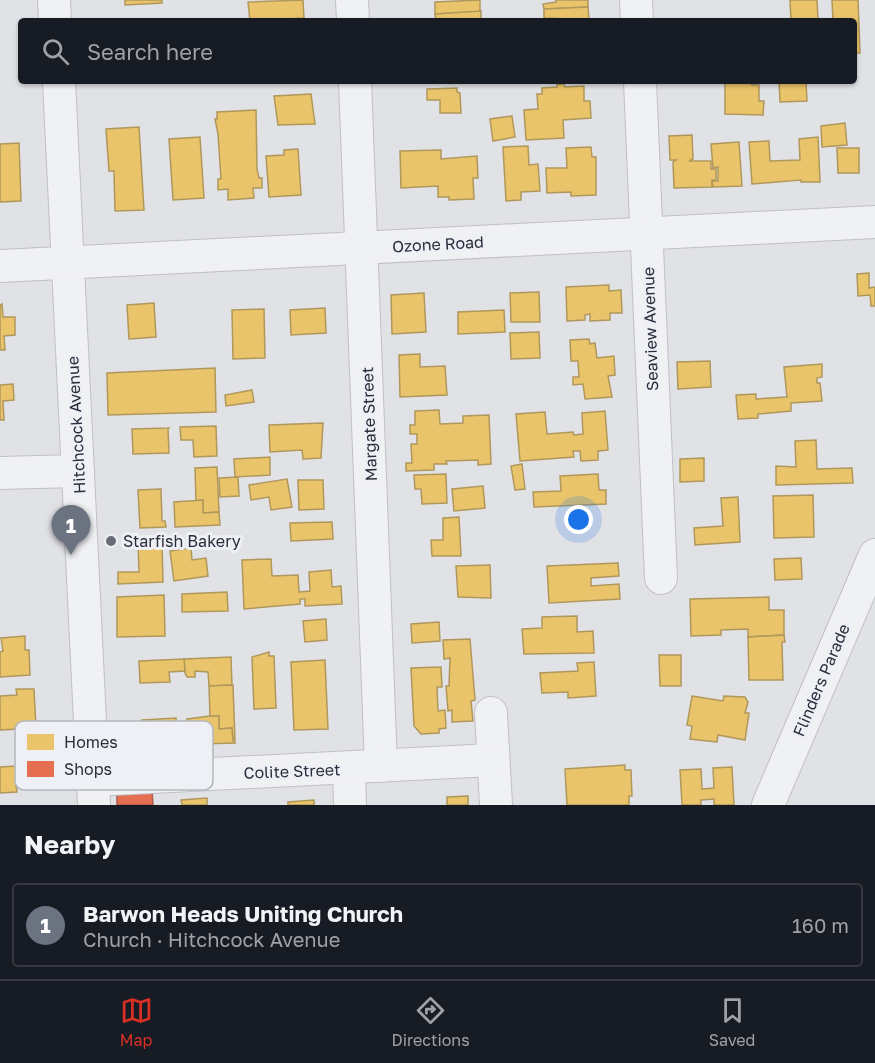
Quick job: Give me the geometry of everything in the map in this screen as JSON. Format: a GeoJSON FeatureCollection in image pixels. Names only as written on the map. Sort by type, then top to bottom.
{"type":"FeatureCollection","features":[{"type":"Feature","properties":{"kind":"street"},"geometry":{"type":"LineString","coordinates":[[54,0],[55,18]]}},
{"type":"Feature","properties":{"kind":"street"},"geometry":{"type":"LineString","coordinates":[[352,0],[353,18]]}},
{"type":"Feature","properties":{"kind":"street"},"geometry":{"type":"LineString","coordinates":[[636,0],[637,18]]}},
{"type":"Feature","properties":{"kind":"street","name":"Hitchcock Avenue"},"geometry":{"type":"LineString","coordinates":[[59,84],[90,721]]}},
{"type":"Feature","properties":{"kind":"street","name":"Margate Street"},"geometry":{"type":"LineString","coordinates":[[356,84],[381,766]]}},
{"type":"Feature","properties":{"kind":"street","name":"Seaview Avenue"},"geometry":{"type":"LineString","coordinates":[[639,84],[661,578]]}},
{"type":"Feature","properties":{"kind":"street","name":"Ozone Road"},"geometry":{"type":"LineString","coordinates":[[0,266],[875,222]]}},
{"type":"Feature","properties":{"kind":"street"},"geometry":{"type":"LineString","coordinates":[[0,473],[78,471]]}},
{"type":"Feature","properties":{"kind":"street","name":"Flinders Parade"},"geometry":{"type":"LineString","coordinates":[[768,805],[875,555]]}},
{"type":"Feature","properties":{"kind":"street"},"geometry":{"type":"LineString","coordinates":[[491,713],[496,805]]}},
{"type":"Feature","properties":{"kind":"street","name":"Colite Street"},"geometry":{"type":"LineString","coordinates":[[213,781],[381,766],[492,760]]}},
{"type":"Feature","properties":{"kind":"street"},"geometry":{"type":"LineString","coordinates":[[349,769],[350,805]]}},
{"type":"Feature","properties":{"kind":"street","name":"Colite Street"},"geometry":{"type":"LineString","coordinates":[[93,792],[115,790]]}},
{"type":"Feature","properties":{"kind":"building: Homes"},"geometry":{"type":"Polygon","coordinates":[[[125,0],[162,0],[162,3],[125,5],[125,0]]]}},
{"type":"Feature","properties":{"kind":"building: Homes"},"geometry":{"type":"Polygon","coordinates":[[[303,0],[304,18],[250,18],[248,2],[303,0]]]}},
{"type":"Feature","properties":{"kind":"building: Homes"},"geometry":{"type":"Polygon","coordinates":[[[480,0],[480,12],[435,14],[435,2],[480,0]]]}},
{"type":"Feature","properties":{"kind":"building: Homes"},"geometry":{"type":"Polygon","coordinates":[[[556,0],[588,0],[588,7],[544,9],[543,4],[556,2],[556,0]]]}},
{"type":"Feature","properties":{"kind":"building: Homes"},"geometry":{"type":"Polygon","coordinates":[[[790,0],[817,0],[818,18],[791,18],[790,0]]]}},
{"type":"Feature","properties":{"kind":"building: Homes"},"geometry":{"type":"Polygon","coordinates":[[[832,0],[858,0],[860,53],[857,53],[857,18],[833,18],[832,0]]]}},
{"type":"Feature","properties":{"kind":"building: Homes"},"geometry":{"type":"Polygon","coordinates":[[[588,7],[589,18],[544,18],[544,9],[588,7]]]}},
{"type":"Feature","properties":{"kind":"building: Homes"},"geometry":{"type":"Polygon","coordinates":[[[481,11],[481,18],[436,18],[435,14],[481,11]]]}},
{"type":"Feature","properties":{"kind":"building: Homes"},"geometry":{"type":"Polygon","coordinates":[[[557,84],[564,84],[565,87],[584,86],[584,101],[590,101],[591,118],[563,120],[564,138],[526,140],[524,110],[538,109],[537,94],[542,94],[542,88],[557,87],[557,84]]]}},
{"type":"Feature","properties":{"kind":"building: Homes"},"geometry":{"type":"Polygon","coordinates":[[[725,84],[759,85],[759,101],[764,101],[763,115],[725,114],[725,84]]]}},
{"type":"Feature","properties":{"kind":"building: Homes"},"geometry":{"type":"Polygon","coordinates":[[[779,84],[806,84],[807,101],[780,102],[779,84]]]}},
{"type":"Feature","properties":{"kind":"building: Homes"},"geometry":{"type":"Polygon","coordinates":[[[457,88],[457,92],[460,93],[461,113],[440,113],[440,100],[427,100],[427,89],[457,88]]]}},
{"type":"Feature","properties":{"kind":"building: Homes"},"geometry":{"type":"Polygon","coordinates":[[[311,94],[315,124],[278,125],[274,96],[311,94]]]}},
{"type":"Feature","properties":{"kind":"building: Homes"},"geometry":{"type":"Polygon","coordinates":[[[256,110],[257,169],[259,178],[262,178],[262,188],[253,188],[254,198],[228,200],[228,189],[218,190],[218,179],[221,179],[215,119],[217,119],[217,112],[256,110]]]}},
{"type":"Feature","properties":{"kind":"building: Homes"},"geometry":{"type":"Polygon","coordinates":[[[512,116],[515,137],[493,141],[490,119],[512,116]]]}},
{"type":"Feature","properties":{"kind":"building: Homes"},"geometry":{"type":"Polygon","coordinates":[[[845,123],[847,145],[822,147],[821,126],[845,123]]]}},
{"type":"Feature","properties":{"kind":"building: Homes"},"geometry":{"type":"Polygon","coordinates":[[[139,127],[144,210],[115,211],[114,171],[109,171],[106,129],[139,127]]]}},
{"type":"Feature","properties":{"kind":"building: Homes"},"geometry":{"type":"Polygon","coordinates":[[[692,135],[693,159],[689,161],[711,161],[711,169],[716,169],[716,180],[712,180],[712,187],[674,188],[673,162],[676,160],[670,160],[669,136],[692,135]]]}},
{"type":"Feature","properties":{"kind":"building: Homes"},"geometry":{"type":"Polygon","coordinates":[[[200,137],[204,198],[173,200],[169,139],[200,137]]]}},
{"type":"Feature","properties":{"kind":"building: Homes"},"geometry":{"type":"Polygon","coordinates":[[[818,137],[820,182],[801,182],[801,180],[752,184],[749,142],[769,141],[770,161],[800,160],[799,139],[818,137]]]}},
{"type":"Feature","properties":{"kind":"building: Homes"},"geometry":{"type":"Polygon","coordinates":[[[739,142],[742,186],[713,187],[712,181],[718,181],[718,167],[713,168],[711,144],[739,142]]]}},
{"type":"Feature","properties":{"kind":"building: Homes"},"geometry":{"type":"Polygon","coordinates":[[[19,143],[21,201],[0,202],[0,144],[19,143]]]}},
{"type":"Feature","properties":{"kind":"building: Homes"},"geometry":{"type":"Polygon","coordinates":[[[528,146],[529,165],[538,164],[540,191],[521,192],[521,200],[506,201],[503,147],[528,146]]]}},
{"type":"Feature","properties":{"kind":"building: Homes"},"geometry":{"type":"Polygon","coordinates":[[[591,147],[592,157],[596,157],[596,195],[571,196],[571,192],[547,193],[546,168],[567,168],[566,148],[591,147]]]}},
{"type":"Feature","properties":{"kind":"building: Homes"},"geometry":{"type":"Polygon","coordinates":[[[837,148],[859,148],[859,173],[838,173],[837,148]]]}},
{"type":"Feature","properties":{"kind":"building: Homes"},"geometry":{"type":"Polygon","coordinates":[[[298,149],[301,195],[269,197],[266,156],[284,155],[284,150],[298,149]]]}},
{"type":"Feature","properties":{"kind":"building: Homes"},"geometry":{"type":"Polygon","coordinates":[[[441,150],[441,159],[477,156],[478,178],[473,178],[474,199],[449,200],[449,197],[438,197],[438,186],[401,188],[400,151],[441,150]]]}},
{"type":"Feature","properties":{"kind":"building: Homes"},"geometry":{"type":"Polygon","coordinates":[[[869,273],[869,288],[875,287],[875,306],[871,306],[870,295],[858,296],[857,274],[869,273]]]}},
{"type":"Feature","properties":{"kind":"building: Homes"},"geometry":{"type":"Polygon","coordinates":[[[609,285],[609,291],[621,290],[622,313],[610,313],[610,320],[590,321],[590,314],[585,315],[585,320],[567,321],[566,287],[609,285]]]}},
{"type":"Feature","properties":{"kind":"building: Homes"},"geometry":{"type":"Polygon","coordinates":[[[539,292],[540,322],[511,322],[510,293],[539,292]]]}},
{"type":"Feature","properties":{"kind":"building: Homes"},"geometry":{"type":"Polygon","coordinates":[[[424,293],[426,332],[392,334],[391,295],[424,293]]]}},
{"type":"Feature","properties":{"kind":"building: Homes"},"geometry":{"type":"Polygon","coordinates":[[[154,303],[156,337],[129,339],[127,305],[154,303]]]}},
{"type":"Feature","properties":{"kind":"building: Homes"},"geometry":{"type":"Polygon","coordinates":[[[2,304],[3,317],[15,317],[15,335],[4,336],[5,350],[0,350],[0,305],[2,304]]]}},
{"type":"Feature","properties":{"kind":"building: Homes"},"geometry":{"type":"Polygon","coordinates":[[[325,308],[326,333],[291,335],[290,310],[325,308]]]}},
{"type":"Feature","properties":{"kind":"building: Homes"},"geometry":{"type":"Polygon","coordinates":[[[264,309],[265,358],[233,359],[232,310],[264,309]]]}},
{"type":"Feature","properties":{"kind":"building: Homes"},"geometry":{"type":"Polygon","coordinates":[[[504,310],[505,332],[458,334],[458,312],[504,310]]]}},
{"type":"Feature","properties":{"kind":"building: Homes"},"geometry":{"type":"Polygon","coordinates":[[[539,332],[540,358],[511,359],[510,333],[539,332]]]}},
{"type":"Feature","properties":{"kind":"building: Homes"},"geometry":{"type":"Polygon","coordinates":[[[589,339],[590,344],[595,343],[597,358],[614,356],[615,375],[608,376],[612,397],[585,399],[583,384],[573,385],[573,377],[579,377],[578,361],[571,361],[570,340],[589,339]]]}},
{"type":"Feature","properties":{"kind":"building: Homes"},"geometry":{"type":"Polygon","coordinates":[[[420,354],[420,367],[445,366],[447,395],[400,397],[399,355],[420,354]]]}},
{"type":"Feature","properties":{"kind":"building: Homes"},"geometry":{"type":"Polygon","coordinates":[[[710,361],[711,387],[678,389],[677,362],[710,361]]]}},
{"type":"Feature","properties":{"kind":"building: Homes"},"geometry":{"type":"Polygon","coordinates":[[[822,364],[822,377],[817,378],[817,383],[820,383],[822,401],[791,403],[791,411],[758,414],[758,418],[738,419],[736,395],[756,394],[756,399],[787,397],[784,367],[822,364]]]}},
{"type":"Feature","properties":{"kind":"building: Homes"},"geometry":{"type":"Polygon","coordinates":[[[215,368],[216,412],[108,415],[107,373],[215,368]]]}},
{"type":"Feature","properties":{"kind":"building: Homes"},"geometry":{"type":"Polygon","coordinates":[[[13,384],[14,400],[3,401],[4,420],[0,420],[0,385],[13,384]]]}},
{"type":"Feature","properties":{"kind":"building: Homes"},"geometry":{"type":"Polygon","coordinates":[[[252,390],[254,402],[226,406],[225,395],[252,390]]]}},
{"type":"Feature","properties":{"kind":"building: Homes"},"geometry":{"type":"Polygon","coordinates":[[[439,410],[440,424],[463,423],[463,416],[489,415],[491,464],[478,465],[478,460],[446,461],[447,464],[434,464],[434,470],[406,471],[406,463],[412,463],[411,444],[417,444],[417,434],[410,434],[410,425],[415,425],[415,411],[439,410]]]}},
{"type":"Feature","properties":{"kind":"building: Homes"},"geometry":{"type":"Polygon","coordinates":[[[605,411],[608,450],[598,451],[598,460],[581,461],[580,451],[573,451],[574,457],[520,461],[516,414],[545,412],[547,434],[573,432],[574,435],[583,434],[582,413],[605,411]]]}},
{"type":"Feature","properties":{"kind":"building: Homes"},"geometry":{"type":"Polygon","coordinates":[[[323,423],[321,458],[303,459],[302,450],[270,452],[269,425],[323,423]]]}},
{"type":"Feature","properties":{"kind":"building: Homes"},"geometry":{"type":"Polygon","coordinates":[[[216,426],[217,456],[194,457],[193,440],[181,440],[180,427],[216,426]]]}},
{"type":"Feature","properties":{"kind":"building: Homes"},"geometry":{"type":"Polygon","coordinates":[[[168,428],[169,453],[133,454],[132,429],[168,428]]]}},
{"type":"Feature","properties":{"kind":"building: Homes"},"geometry":{"type":"Polygon","coordinates":[[[816,440],[817,469],[852,468],[853,483],[776,485],[776,466],[796,467],[795,441],[816,440]]]}},
{"type":"Feature","properties":{"kind":"building: Homes"},"geometry":{"type":"Polygon","coordinates":[[[270,457],[270,475],[235,477],[234,459],[270,457]]]}},
{"type":"Feature","properties":{"kind":"building: Homes"},"geometry":{"type":"Polygon","coordinates":[[[704,458],[704,481],[680,482],[680,459],[704,458]]]}},
{"type":"Feature","properties":{"kind":"building: Homes"},"geometry":{"type":"Polygon","coordinates":[[[522,464],[525,489],[515,490],[511,466],[522,464]]]}},
{"type":"Feature","properties":{"kind":"building: Homes"},"geometry":{"type":"Polygon","coordinates":[[[217,467],[219,512],[203,513],[203,500],[196,501],[195,468],[217,467]]]}},
{"type":"Feature","properties":{"kind":"building: Homes"},"geometry":{"type":"Polygon","coordinates":[[[446,474],[447,503],[422,504],[421,489],[415,489],[414,475],[446,474]]]}},
{"type":"Feature","properties":{"kind":"building: Homes"},"geometry":{"type":"Polygon","coordinates":[[[598,474],[599,490],[606,490],[606,504],[534,507],[533,492],[561,491],[560,476],[598,474]]]}},
{"type":"Feature","properties":{"kind":"building: Homes"},"geometry":{"type":"Polygon","coordinates":[[[238,477],[239,496],[220,497],[219,478],[238,477]]]}},
{"type":"Feature","properties":{"kind":"building: Homes"},"geometry":{"type":"Polygon","coordinates":[[[287,479],[292,507],[271,510],[269,497],[251,500],[249,485],[287,479]]]}},
{"type":"Feature","properties":{"kind":"building: Homes"},"geometry":{"type":"Polygon","coordinates":[[[298,480],[323,480],[324,509],[299,510],[298,480]]]}},
{"type":"Feature","properties":{"kind":"building: Homes"},"geometry":{"type":"Polygon","coordinates":[[[483,486],[485,508],[454,511],[452,489],[483,486]]]}},
{"type":"Feature","properties":{"kind":"building: Homes"},"geometry":{"type":"Polygon","coordinates":[[[161,489],[162,521],[165,521],[166,527],[140,528],[138,490],[161,489]]]}},
{"type":"Feature","properties":{"kind":"building: Homes"},"geometry":{"type":"Polygon","coordinates":[[[813,495],[814,537],[774,538],[773,496],[813,495]]]}},
{"type":"Feature","properties":{"kind":"building: Homes"},"geometry":{"type":"Polygon","coordinates":[[[738,497],[740,542],[695,545],[694,528],[723,526],[721,498],[738,497]]]}},
{"type":"Feature","properties":{"kind":"building: Homes"},"geometry":{"type":"Polygon","coordinates":[[[203,500],[203,513],[219,512],[220,525],[175,527],[174,502],[203,500]]]}},
{"type":"Feature","properties":{"kind":"building: Homes"},"geometry":{"type":"Polygon","coordinates":[[[459,517],[461,556],[432,556],[431,540],[443,540],[443,518],[459,517]]]}},
{"type":"Feature","properties":{"kind":"building: Homes"},"geometry":{"type":"Polygon","coordinates":[[[332,522],[333,539],[291,541],[290,523],[332,522]]]}},
{"type":"Feature","properties":{"kind":"building: Homes"},"geometry":{"type":"Polygon","coordinates":[[[162,542],[163,582],[118,584],[118,572],[139,572],[138,543],[162,542]]]}},
{"type":"Feature","properties":{"kind":"building: Homes"},"geometry":{"type":"Polygon","coordinates":[[[191,548],[192,560],[206,558],[208,576],[174,581],[170,551],[191,548]]]}},
{"type":"Feature","properties":{"kind":"building: Homes"},"geometry":{"type":"Polygon","coordinates":[[[801,558],[802,579],[775,580],[774,559],[801,558]]]}},
{"type":"Feature","properties":{"kind":"building: Homes"},"geometry":{"type":"Polygon","coordinates":[[[271,559],[272,576],[298,575],[299,592],[310,591],[309,572],[331,570],[332,587],[341,586],[342,604],[305,606],[305,599],[300,599],[300,604],[244,609],[242,560],[271,559]]]}},
{"type":"Feature","properties":{"kind":"building: Homes"},"geometry":{"type":"Polygon","coordinates":[[[618,563],[619,576],[591,578],[591,586],[619,584],[620,599],[549,603],[547,566],[618,563]]]}},
{"type":"Feature","properties":{"kind":"building: Homes"},"geometry":{"type":"Polygon","coordinates":[[[490,565],[491,598],[458,597],[456,566],[490,565]]]}},
{"type":"Feature","properties":{"kind":"building: Homes"},"geometry":{"type":"Polygon","coordinates":[[[227,592],[228,611],[182,612],[182,594],[227,592]]]}},
{"type":"Feature","properties":{"kind":"building: Homes"},"geometry":{"type":"Polygon","coordinates":[[[164,595],[165,636],[117,637],[117,597],[164,595]]]}},
{"type":"Feature","properties":{"kind":"building: Homes"},"geometry":{"type":"Polygon","coordinates":[[[769,597],[769,610],[784,610],[784,635],[748,637],[748,629],[721,630],[721,635],[691,636],[690,599],[769,597]]]}},
{"type":"Feature","properties":{"kind":"building: Homes"},"geometry":{"type":"Polygon","coordinates":[[[577,616],[577,632],[593,631],[594,653],[524,654],[522,629],[542,628],[542,617],[577,616]]]}},
{"type":"Feature","properties":{"kind":"building: Homes"},"geometry":{"type":"Polygon","coordinates":[[[326,619],[327,640],[305,642],[303,621],[326,619]]]}},
{"type":"Feature","properties":{"kind":"building: Homes"},"geometry":{"type":"Polygon","coordinates":[[[439,622],[440,641],[412,643],[411,624],[439,622]]]}},
{"type":"Feature","properties":{"kind":"building: Homes"},"geometry":{"type":"Polygon","coordinates":[[[784,635],[785,642],[782,642],[783,680],[749,680],[748,637],[784,635]]]}},
{"type":"Feature","properties":{"kind":"building: Homes"},"geometry":{"type":"Polygon","coordinates":[[[25,636],[25,650],[29,650],[30,675],[0,677],[0,652],[3,651],[1,638],[25,636]]]}},
{"type":"Feature","properties":{"kind":"building: Homes"},"geometry":{"type":"Polygon","coordinates":[[[470,639],[475,700],[471,701],[473,721],[452,722],[452,710],[448,711],[446,686],[449,686],[450,658],[444,659],[443,640],[470,639]]]}},
{"type":"Feature","properties":{"kind":"building: Homes"},"geometry":{"type":"Polygon","coordinates":[[[269,652],[269,656],[274,656],[276,708],[254,709],[252,657],[269,652]]]}},
{"type":"Feature","properties":{"kind":"building: Homes"},"geometry":{"type":"Polygon","coordinates":[[[659,655],[681,655],[681,686],[660,686],[659,655]]]}},
{"type":"Feature","properties":{"kind":"building: Homes"},"geometry":{"type":"Polygon","coordinates":[[[231,657],[232,685],[209,686],[208,672],[195,671],[195,677],[187,677],[185,673],[184,659],[231,657]]]}},
{"type":"Feature","properties":{"kind":"building: Homes"},"geometry":{"type":"Polygon","coordinates":[[[184,659],[185,671],[169,672],[170,682],[140,683],[139,661],[184,659]]]}},
{"type":"Feature","properties":{"kind":"building: Homes"},"geometry":{"type":"Polygon","coordinates":[[[325,660],[328,729],[294,730],[291,662],[325,660]]]}},
{"type":"Feature","properties":{"kind":"building: Homes"},"geometry":{"type":"Polygon","coordinates":[[[594,662],[596,696],[568,698],[568,692],[542,693],[540,673],[578,671],[577,663],[594,662]]]}},
{"type":"Feature","properties":{"kind":"building: Homes"},"geometry":{"type":"Polygon","coordinates":[[[441,667],[442,687],[437,687],[438,711],[445,710],[446,728],[439,729],[439,733],[421,734],[414,726],[411,668],[441,667]]]}},
{"type":"Feature","properties":{"kind":"building: Homes"},"geometry":{"type":"Polygon","coordinates":[[[233,685],[235,741],[233,741],[232,728],[219,729],[219,716],[210,716],[209,686],[233,685]]]}},
{"type":"Feature","properties":{"kind":"building: Homes"},"geometry":{"type":"Polygon","coordinates":[[[16,689],[34,689],[36,721],[15,721],[15,729],[0,730],[0,696],[17,695],[16,689]]]}},
{"type":"Feature","properties":{"kind":"building: Homes"},"geometry":{"type":"Polygon","coordinates":[[[692,696],[723,701],[724,696],[745,697],[748,702],[745,713],[749,713],[745,740],[718,735],[717,742],[690,739],[692,726],[687,725],[692,696]]]}},
{"type":"Feature","properties":{"kind":"building: Homes"},"geometry":{"type":"Polygon","coordinates":[[[219,716],[219,729],[232,728],[235,743],[213,744],[213,721],[187,721],[187,719],[219,716]]]}},
{"type":"Feature","properties":{"kind":"building: Homes"},"geometry":{"type":"Polygon","coordinates":[[[176,718],[176,721],[142,720],[176,718]]]}},
{"type":"Feature","properties":{"kind":"building: Homes"},"geometry":{"type":"Polygon","coordinates":[[[625,765],[625,770],[631,770],[632,796],[629,796],[629,805],[567,805],[565,769],[625,765]]]}},
{"type":"Feature","properties":{"kind":"building: Homes"},"geometry":{"type":"Polygon","coordinates":[[[15,766],[15,790],[17,792],[0,793],[0,767],[15,766]]]}},
{"type":"Feature","properties":{"kind":"building: Homes"},"geometry":{"type":"Polygon","coordinates":[[[732,767],[734,805],[714,805],[714,799],[701,800],[701,805],[682,805],[680,770],[701,769],[702,789],[714,788],[713,768],[732,767]]]}},
{"type":"Feature","properties":{"kind":"building: Homes"},"geometry":{"type":"Polygon","coordinates":[[[468,796],[468,805],[447,805],[447,797],[468,796]]]}},
{"type":"Feature","properties":{"kind":"building: Homes"},"geometry":{"type":"Polygon","coordinates":[[[207,798],[207,805],[182,805],[181,800],[207,798]]]}},
{"type":"Feature","properties":{"kind":"building: Homes"},"geometry":{"type":"Polygon","coordinates":[[[314,800],[314,805],[288,805],[288,802],[314,800]]]}},
{"type":"Feature","properties":{"kind":"building: Shops"},"geometry":{"type":"Polygon","coordinates":[[[152,790],[153,805],[117,805],[117,792],[152,790]]]}},
{"type":"Feature","properties":{"kind":"place","name":"Starfish Bakery"},"geometry":{"type":"Point","coordinates":[111,541]}},
{"type":"Feature","properties":{"kind":"place","name":"Barwon Heads Uniting Church"},"geometry":{"type":"Point","coordinates":[71,555]}}]}
